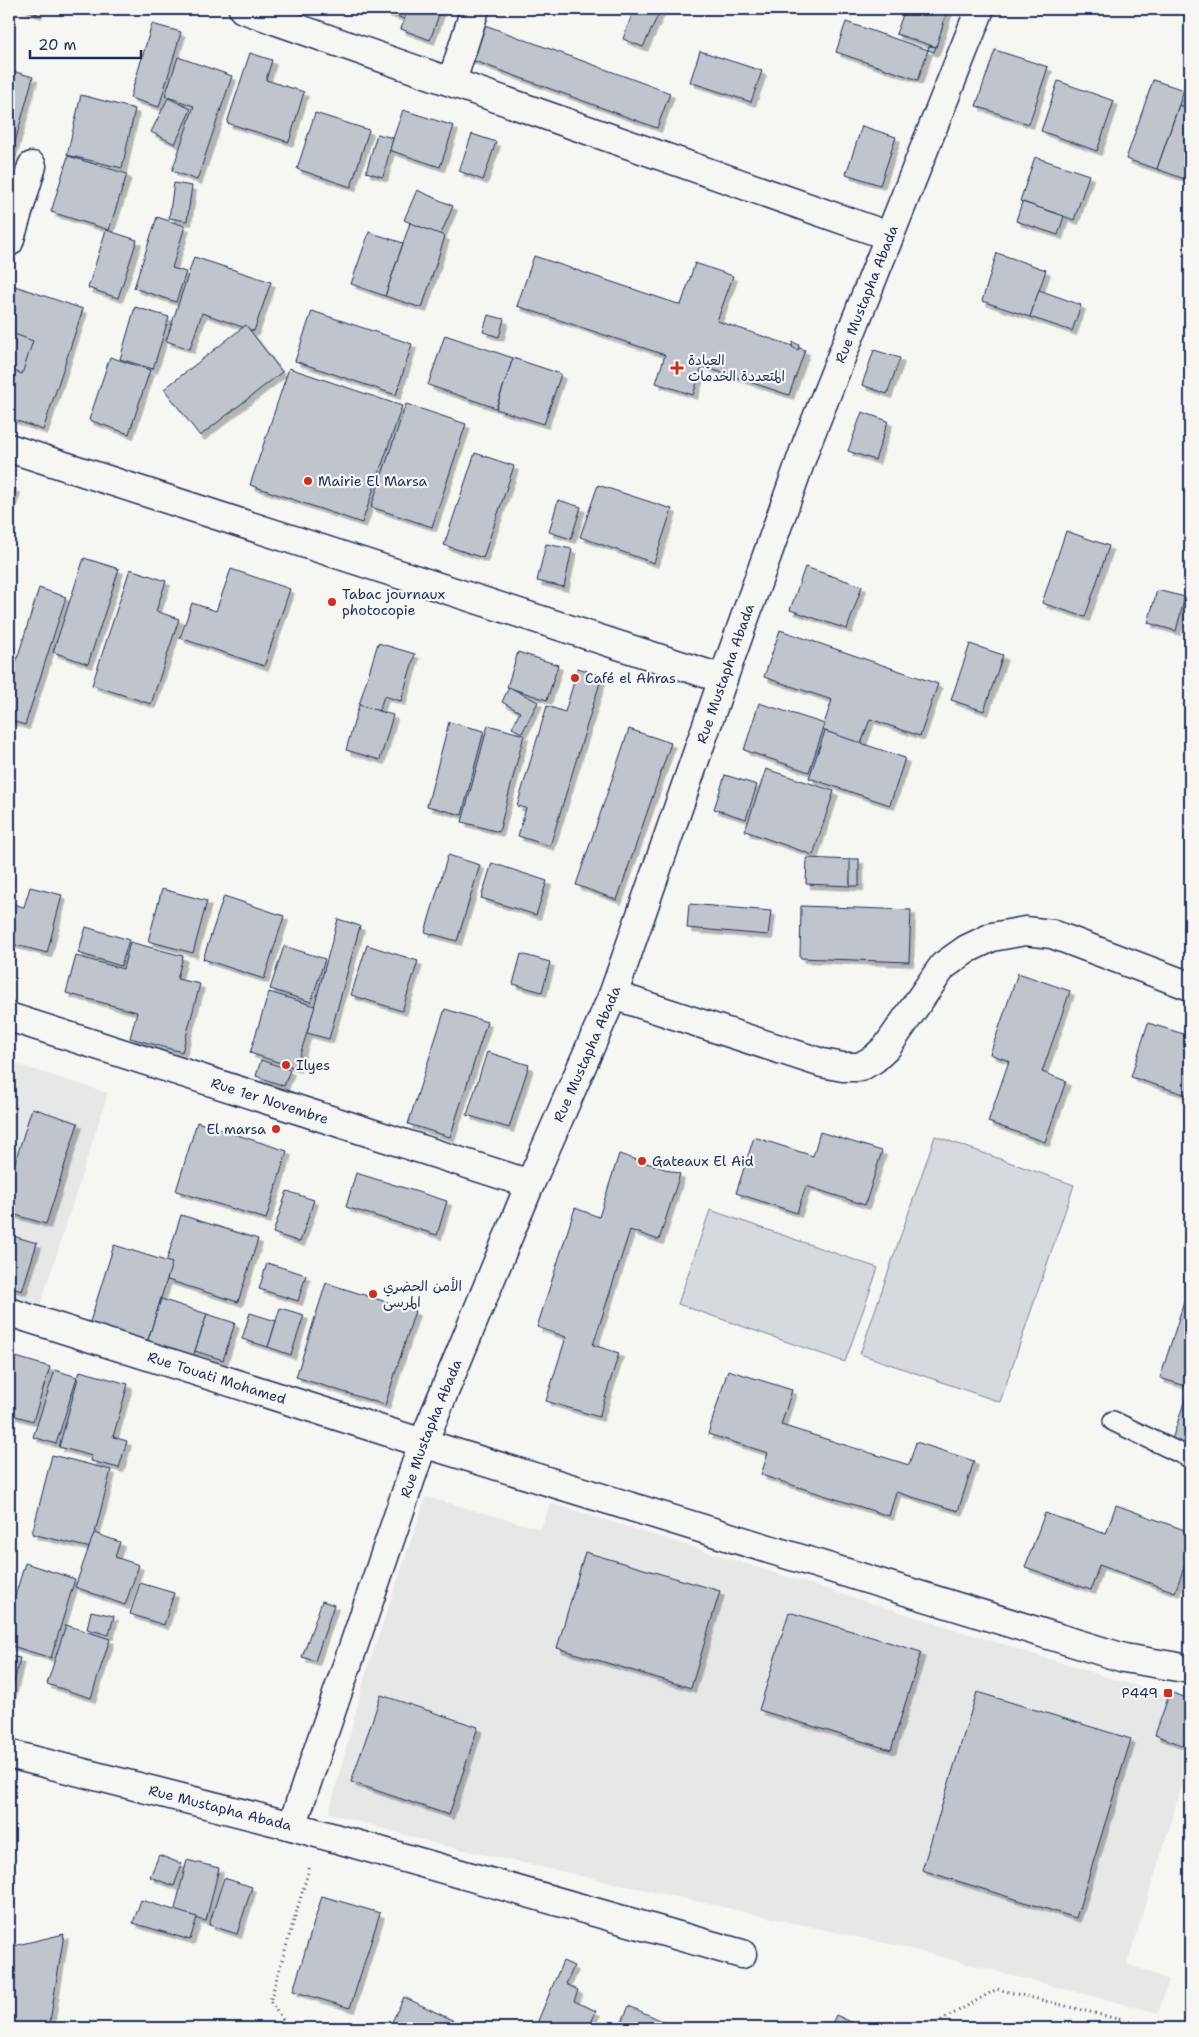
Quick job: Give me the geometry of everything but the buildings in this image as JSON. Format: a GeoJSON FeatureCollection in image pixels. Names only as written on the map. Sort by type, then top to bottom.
{"type":"FeatureCollection","features":[{"type":"Feature","properties":{"kind":"street"},"geometry":{"type":"LineString","coordinates":[[243,9],[889,236]]}},
{"type":"Feature","properties":{"kind":"street"},"geometry":{"type":"LineString","coordinates":[[452,81],[475,9]]}},
{"type":"Feature","properties":{"kind":"street","name":"Rue Mustapha Abada"},"geometry":{"type":"LineString","coordinates":[[9,1754],[292,1826],[423,1443],[530,1184],[613,995],[807,443],[980,9]]}},
{"type":"Feature","properties":{"kind":"street"},"geometry":{"type":"LineString","coordinates":[[9,242],[32,166]]}},
{"type":"Feature","properties":{"kind":"street"},"geometry":{"type":"LineString","coordinates":[[9,448],[723,678]]}},
{"type":"Feature","properties":{"kind":"street"},"geometry":{"type":"LineString","coordinates":[[613,995],[822,1064],[860,1067],[874,1059],[887,1047],[943,966],[967,949],[992,937],[1024,931],[1052,934],[1190,986]]}},
{"type":"Feature","properties":{"kind":"street","name":"Rue 1er Novembre"},"geometry":{"type":"LineString","coordinates":[[9,1016],[530,1184]]}},
{"type":"Feature","properties":{"kind":"street","name":"Rue Touati Mohamed"},"geometry":{"type":"LineString","coordinates":[[9,1312],[423,1443],[1124,1658],[1190,1669]]}},
{"type":"Feature","properties":{"kind":"street"},"geometry":{"type":"LineString","coordinates":[[292,1826],[742,1954]]}},
{"type":"Feature","properties":{"kind":"lane"},"geometry":{"type":"LineString","coordinates":[[1113,1421],[1190,1458]]}},
{"type":"Feature","properties":{"kind":"path"},"geometry":{"type":"LineString","coordinates":[[288,2028],[270,2001],[315,1850],[292,1826]]}},
{"type":"Feature","properties":{"kind":"path"},"geometry":{"type":"LineString","coordinates":[[928,2028],[997,1989],[1134,2023],[1144,2028]]}},
{"type":"Feature","properties":{"kind":"shaded area"},"geometry":{"type":"Polygon","coordinates":[[[9,1062],[108,1093],[40,1306],[9,1296],[9,1062]]]}},
{"type":"Feature","properties":{"kind":"shaded area"},"geometry":{"type":"Polygon","coordinates":[[[935,1136],[1074,1185],[1000,1402],[860,1354],[935,1136]]]}},
{"type":"Feature","properties":{"kind":"shaded area"},"geometry":{"type":"Polygon","coordinates":[[[710,1210],[878,1268],[845,1362],[678,1304],[710,1210]]]}},
{"type":"Feature","properties":{"kind":"shaded area"},"geometry":{"type":"Polygon","coordinates":[[[426,1497],[541,1529],[551,1503],[1190,1703],[1190,1760],[1127,1964],[1169,1980],[1158,2013],[903,1947],[437,1844],[329,1813],[366,1673],[426,1497]]]}},
{"type":"Feature","properties":{"kind":"place","name":"العيادة المتعددة الخدمات"},"geometry":{"type":"Point","coordinates":[677,368]}},
{"type":"Feature","properties":{"kind":"place","name":"Mairie El Marsa"},"geometry":{"type":"Point","coordinates":[308,481]}},
{"type":"Feature","properties":{"kind":"place","name":"Tabac journaux photocopie"},"geometry":{"type":"Point","coordinates":[332,602]}},
{"type":"Feature","properties":{"kind":"place","name":"Café el Ahras"},"geometry":{"type":"Point","coordinates":[575,678]}},
{"type":"Feature","properties":{"kind":"place","name":"Ilyes"},"geometry":{"type":"Point","coordinates":[286,1065]}},
{"type":"Feature","properties":{"kind":"place","name":"El marsa"},"geometry":{"type":"Point","coordinates":[276,1129]}},
{"type":"Feature","properties":{"kind":"place","name":"Gateaux El Aid"},"geometry":{"type":"Point","coordinates":[642,1161]}},
{"type":"Feature","properties":{"kind":"place","name":"الأمن الحضري المرسى"},"geometry":{"type":"Point","coordinates":[373,1294]}},
{"type":"Feature","properties":{"kind":"place","name":"P449"},"geometry":{"type":"Point","coordinates":[1168,1693]}}]}
